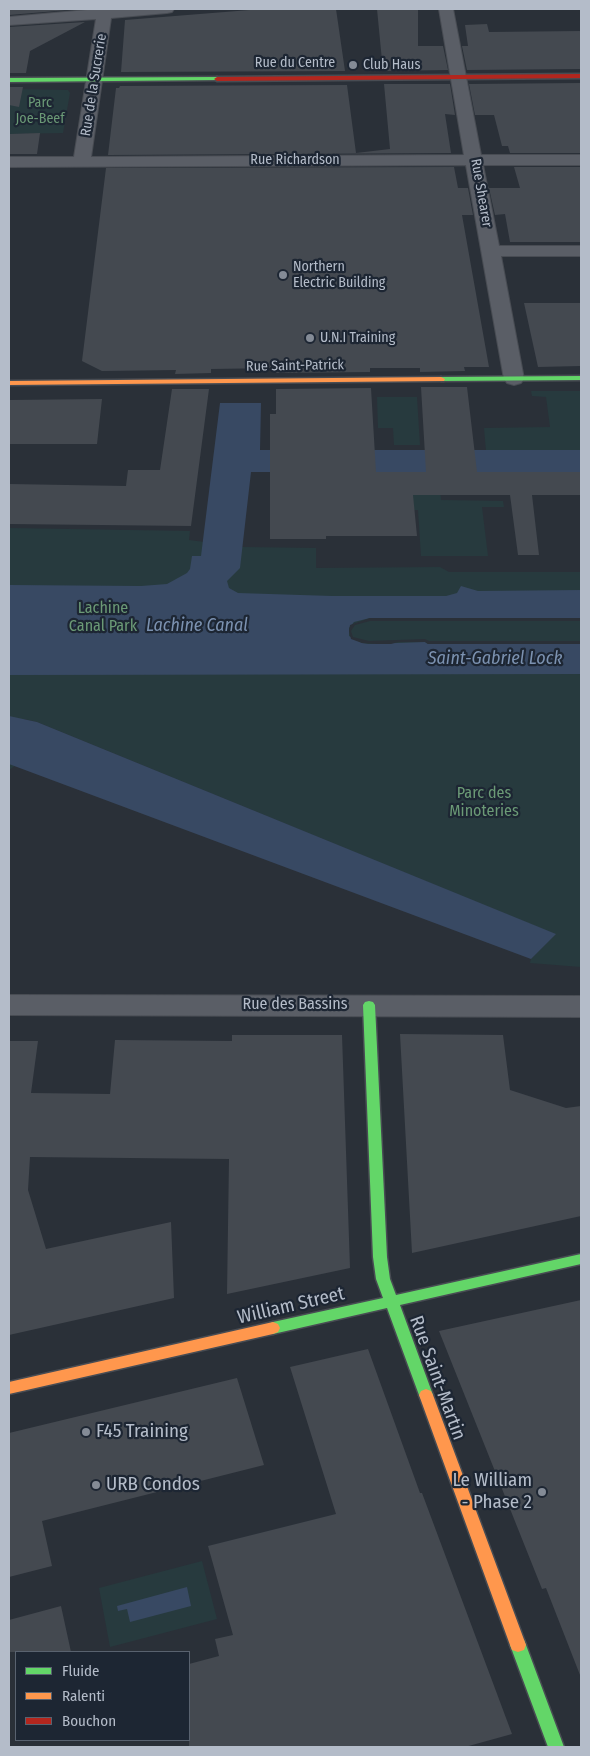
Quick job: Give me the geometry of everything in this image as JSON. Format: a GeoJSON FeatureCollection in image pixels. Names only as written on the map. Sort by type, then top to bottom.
{"type":"FeatureCollection","features":[{"type":"Feature","properties":{"kind":"street"},"geometry":{"type":"LineString","coordinates":[[9,21],[105,11],[167,9]]}},
{"type":"Feature","properties":{"kind":"street","name":"Rue Shearer"},"geometry":{"type":"LineString","coordinates":[[446,9],[514,379]]}},
{"type":"Feature","properties":{"kind":"street","name":"Rue de la Sucrerie"},"geometry":{"type":"LineString","coordinates":[[82,162],[105,11]]}},
{"type":"Feature","properties":{"kind":"street","name":"Rue du Centre"},"geometry":{"type":"LineString","coordinates":[[9,80],[581,76]]}},
{"type":"Feature","properties":{"kind":"street","name":"Rue Richardson"},"geometry":{"type":"LineString","coordinates":[[9,162],[581,160]]}},
{"type":"Feature","properties":{"kind":"street"},"geometry":{"type":"LineString","coordinates":[[492,251],[581,251]]}},
{"type":"Feature","properties":{"kind":"street","name":"Rue Saint-Patrick"},"geometry":{"type":"LineString","coordinates":[[9,383],[581,378]]}},
{"type":"Feature","properties":{"kind":"street","name":"Rue des Bassins"},"geometry":{"type":"LineString","coordinates":[[9,1005],[581,1007]]}},
{"type":"Feature","properties":{"kind":"street","name":"Rue Saint-Martin"},"geometry":{"type":"LineString","coordinates":[[368,1005],[380,1257],[383,1279],[556,1747]]}},
{"type":"Feature","properties":{"kind":"street","name":"William Street"},"geometry":{"type":"LineString","coordinates":[[9,1388],[581,1258]]}},
{"type":"Feature","properties":{"kind":"green space","name":"Parc Joe-Beef"},"geometry":{"type":"Polygon","coordinates":[[[9,89],[68,90],[70,93],[63,133],[9,134],[9,89]]]}},
{"type":"Feature","properties":{"kind":"green space"},"geometry":{"type":"Polygon","coordinates":[[[531,391],[581,391],[581,450],[486,451],[484,428],[550,427],[546,397],[532,396],[531,391]]]}},
{"type":"Feature","properties":{"kind":"green space"},"geometry":{"type":"Polygon","coordinates":[[[377,397],[417,397],[420,445],[394,445],[393,428],[378,428],[377,397]]]}},
{"type":"Feature","properties":{"kind":"green space"},"geometry":{"type":"Polygon","coordinates":[[[404,474],[439,477],[441,500],[503,501],[504,507],[482,507],[488,556],[421,556],[418,510],[406,510],[404,474]]]}},
{"type":"Feature","properties":{"kind":"green space"},"geometry":{"type":"Polygon","coordinates":[[[9,528],[190,531],[189,540],[244,547],[316,548],[316,568],[440,567],[449,572],[581,572],[581,967],[530,963],[531,959],[555,934],[37,722],[24,719],[15,766],[9,770],[9,528]]]}},
{"type":"Feature","properties":{"kind":"green space"},"geometry":{"type":"Polygon","coordinates":[[[202,1561],[217,1619],[110,1647],[99,1588],[202,1561]]]}},
{"type":"Feature","properties":{"kind":"water","name":"Lachine Canal"},"geometry":{"type":"Polygon","coordinates":[[[220,403],[261,403],[260,450],[581,450],[581,472],[251,472],[240,568],[227,581],[229,588],[238,593],[332,596],[446,596],[457,593],[461,586],[478,591],[581,590],[581,618],[370,618],[354,622],[349,628],[349,636],[362,643],[369,644],[425,642],[428,644],[581,644],[581,674],[9,675],[9,585],[141,586],[167,584],[187,573],[190,569],[192,556],[201,556],[220,403]]]}},
{"type":"Feature","properties":{"kind":"water"},"geometry":{"type":"Polygon","coordinates":[[[9,716],[37,722],[556,934],[531,959],[9,764],[9,716]]]}},
{"type":"Feature","properties":{"kind":"water"},"geometry":{"type":"Polygon","coordinates":[[[187,1587],[191,1606],[130,1622],[127,1609],[118,1611],[117,1606],[187,1587]]]}},
{"type":"Feature","properties":{"kind":"pier"},"geometry":{"type":"Polygon","coordinates":[[[370,618],[581,618],[581,621],[370,621],[355,625],[351,631],[353,637],[369,641],[425,639],[429,641],[581,641],[581,644],[428,644],[425,642],[398,642],[377,644],[362,643],[351,639],[350,625],[370,618]]]}},
{"type":"Feature","properties":{"kind":"building"},"geometry":{"type":"Polygon","coordinates":[[[9,9],[80,9],[9,15],[9,9]]]}},
{"type":"Feature","properties":{"kind":"building"},"geometry":{"type":"Polygon","coordinates":[[[262,9],[336,9],[345,71],[121,72],[125,20],[262,9]]]}},
{"type":"Feature","properties":{"kind":"building"},"geometry":{"type":"Polygon","coordinates":[[[377,9],[418,9],[418,46],[443,46],[448,70],[383,71],[377,9]]]}},
{"type":"Feature","properties":{"kind":"building"},"geometry":{"type":"Polygon","coordinates":[[[85,22],[30,51],[26,73],[9,73],[9,27],[85,22]]]}},
{"type":"Feature","properties":{"kind":"building"},"geometry":{"type":"Polygon","coordinates":[[[487,24],[489,32],[581,31],[581,69],[467,70],[462,46],[468,46],[465,25],[487,24]]]}},
{"type":"Feature","properties":{"kind":"building"},"geometry":{"type":"Polygon","coordinates":[[[581,83],[581,153],[510,153],[508,146],[502,146],[494,115],[475,115],[469,84],[581,83]]]}},
{"type":"Feature","properties":{"kind":"building"},"geometry":{"type":"Polygon","coordinates":[[[384,84],[450,84],[455,115],[445,114],[451,153],[108,155],[116,88],[120,86],[347,85],[356,153],[390,149],[384,84]]]}},
{"type":"Feature","properties":{"kind":"building"},"geometry":{"type":"Polygon","coordinates":[[[9,87],[23,87],[19,107],[9,105],[9,87]]]}},
{"type":"Feature","properties":{"kind":"building"},"geometry":{"type":"Polygon","coordinates":[[[40,133],[37,154],[9,154],[9,134],[40,133]]]}},
{"type":"Feature","properties":{"kind":"building","name":"Northern Electric Building"},"geometry":{"type":"Polygon","coordinates":[[[454,167],[458,188],[468,188],[473,215],[462,215],[489,367],[464,367],[465,371],[420,372],[420,368],[370,368],[370,372],[276,373],[276,368],[211,369],[211,373],[175,374],[176,370],[102,371],[82,361],[106,168],[454,167]]]}},
{"type":"Feature","properties":{"kind":"building"},"geometry":{"type":"Polygon","coordinates":[[[514,167],[581,167],[581,242],[510,242],[505,214],[495,215],[489,188],[520,188],[514,167]]]}},
{"type":"Feature","properties":{"kind":"building"},"geometry":{"type":"Polygon","coordinates":[[[524,303],[581,303],[581,366],[538,367],[524,303]]]}},
{"type":"Feature","properties":{"kind":"building"},"geometry":{"type":"Polygon","coordinates":[[[421,387],[467,387],[477,472],[581,472],[581,495],[532,495],[539,555],[518,555],[510,495],[413,495],[417,536],[326,536],[326,539],[270,539],[270,414],[276,414],[276,389],[371,388],[376,472],[426,472],[421,387]]]}},
{"type":"Feature","properties":{"kind":"building"},"geometry":{"type":"Polygon","coordinates":[[[172,389],[209,389],[191,526],[9,524],[9,484],[126,486],[128,470],[160,470],[172,389]]]}},
{"type":"Feature","properties":{"kind":"building"},"geometry":{"type":"Polygon","coordinates":[[[102,399],[97,444],[9,444],[9,400],[102,399]]]}},
{"type":"Feature","properties":{"kind":"building"},"geometry":{"type":"Polygon","coordinates":[[[400,1034],[503,1035],[510,1090],[566,1108],[581,1106],[581,1216],[412,1253],[400,1034]]]}},
{"type":"Feature","properties":{"kind":"building"},"geometry":{"type":"Polygon","coordinates":[[[232,1035],[342,1035],[350,1268],[227,1294],[229,1159],[30,1157],[28,1190],[46,1249],[171,1222],[174,1298],[9,1335],[9,1041],[38,1041],[31,1093],[110,1094],[115,1040],[232,1041],[232,1035]]]}},
{"type":"Feature","properties":{"kind":"building","name":"Le William - Phase 2"},"geometry":{"type":"Polygon","coordinates":[[[581,1300],[580,1675],[546,1588],[542,1589],[439,1331],[581,1300]]]}},
{"type":"Feature","properties":{"kind":"building"},"geometry":{"type":"Polygon","coordinates":[[[368,1349],[420,1493],[422,1493],[512,1734],[465,1747],[189,1747],[190,1664],[219,1656],[215,1639],[233,1635],[208,1546],[336,1514],[290,1367],[368,1349]]]}},
{"type":"Feature","properties":{"kind":"building","name":"URB Condos"},"geometry":{"type":"Polygon","coordinates":[[[237,1378],[264,1465],[42,1521],[52,1566],[9,1577],[9,1433],[237,1378]]]}},
{"type":"Feature","properties":{"kind":"building"},"geometry":{"type":"Polygon","coordinates":[[[61,1606],[71,1651],[9,1652],[9,1620],[61,1606]]]}},
{"type":"Feature","properties":{"kind":"traffic: fast"},"geometry":{"type":"LineString","coordinates":[[9,80],[217,79]]}},
{"type":"Feature","properties":{"kind":"traffic: fast"},"geometry":{"type":"LineString","coordinates":[[441,379],[581,378]]}},
{"type":"Feature","properties":{"kind":"traffic: fast"},"geometry":{"type":"LineString","coordinates":[[369,1005],[380,1257],[383,1279],[426,1395]]}},
{"type":"Feature","properties":{"kind":"traffic: fast"},"geometry":{"type":"LineString","coordinates":[[273,1328],[581,1259]]}},
{"type":"Feature","properties":{"kind":"traffic: fast"},"geometry":{"type":"LineString","coordinates":[[518,1645],[556,1747]]}},
{"type":"Feature","properties":{"kind":"traffic: slow"},"geometry":{"type":"LineString","coordinates":[[9,383],[441,379]]}},
{"type":"Feature","properties":{"kind":"traffic: slow"},"geometry":{"type":"LineString","coordinates":[[9,1388],[273,1328]]}},
{"type":"Feature","properties":{"kind":"traffic: slow"},"geometry":{"type":"LineString","coordinates":[[426,1395],[518,1645]]}},
{"type":"Feature","properties":{"kind":"traffic: jam"},"geometry":{"type":"LineString","coordinates":[[217,79],[581,76]]}},
{"type":"Feature","properties":{"kind":"place","name":"Club Haus"},"geometry":{"type":"Point","coordinates":[353,65]}},
{"type":"Feature","properties":{"kind":"place","name":"Northern Electric Building"},"geometry":{"type":"Point","coordinates":[283,275]}},
{"type":"Feature","properties":{"kind":"place","name":"U.N.I Training"},"geometry":{"type":"Point","coordinates":[310,338]}},
{"type":"Feature","properties":{"kind":"place","name":"F45 Training"},"geometry":{"type":"Point","coordinates":[86,1432]}},
{"type":"Feature","properties":{"kind":"place","name":"URB Condos"},"geometry":{"type":"Point","coordinates":[96,1485]}},
{"type":"Feature","properties":{"kind":"place","name":"Le William - Phase 2"},"geometry":{"type":"Point","coordinates":[542,1492]}},
{"type":"Feature","properties":{"kind":"park label","name":"Lachine Canal Park"},"geometry":{"type":"Point","coordinates":[103,618]}},
{"type":"Feature","properties":{"kind":"park label","name":"Parc des Minoteries"},"geometry":{"type":"Point","coordinates":[484,803]}},
{"type":"Feature","properties":{"kind":"water label","name":"Saint-Gabriel Lock"},"geometry":{"type":"Point","coordinates":[495,659]}}]}
